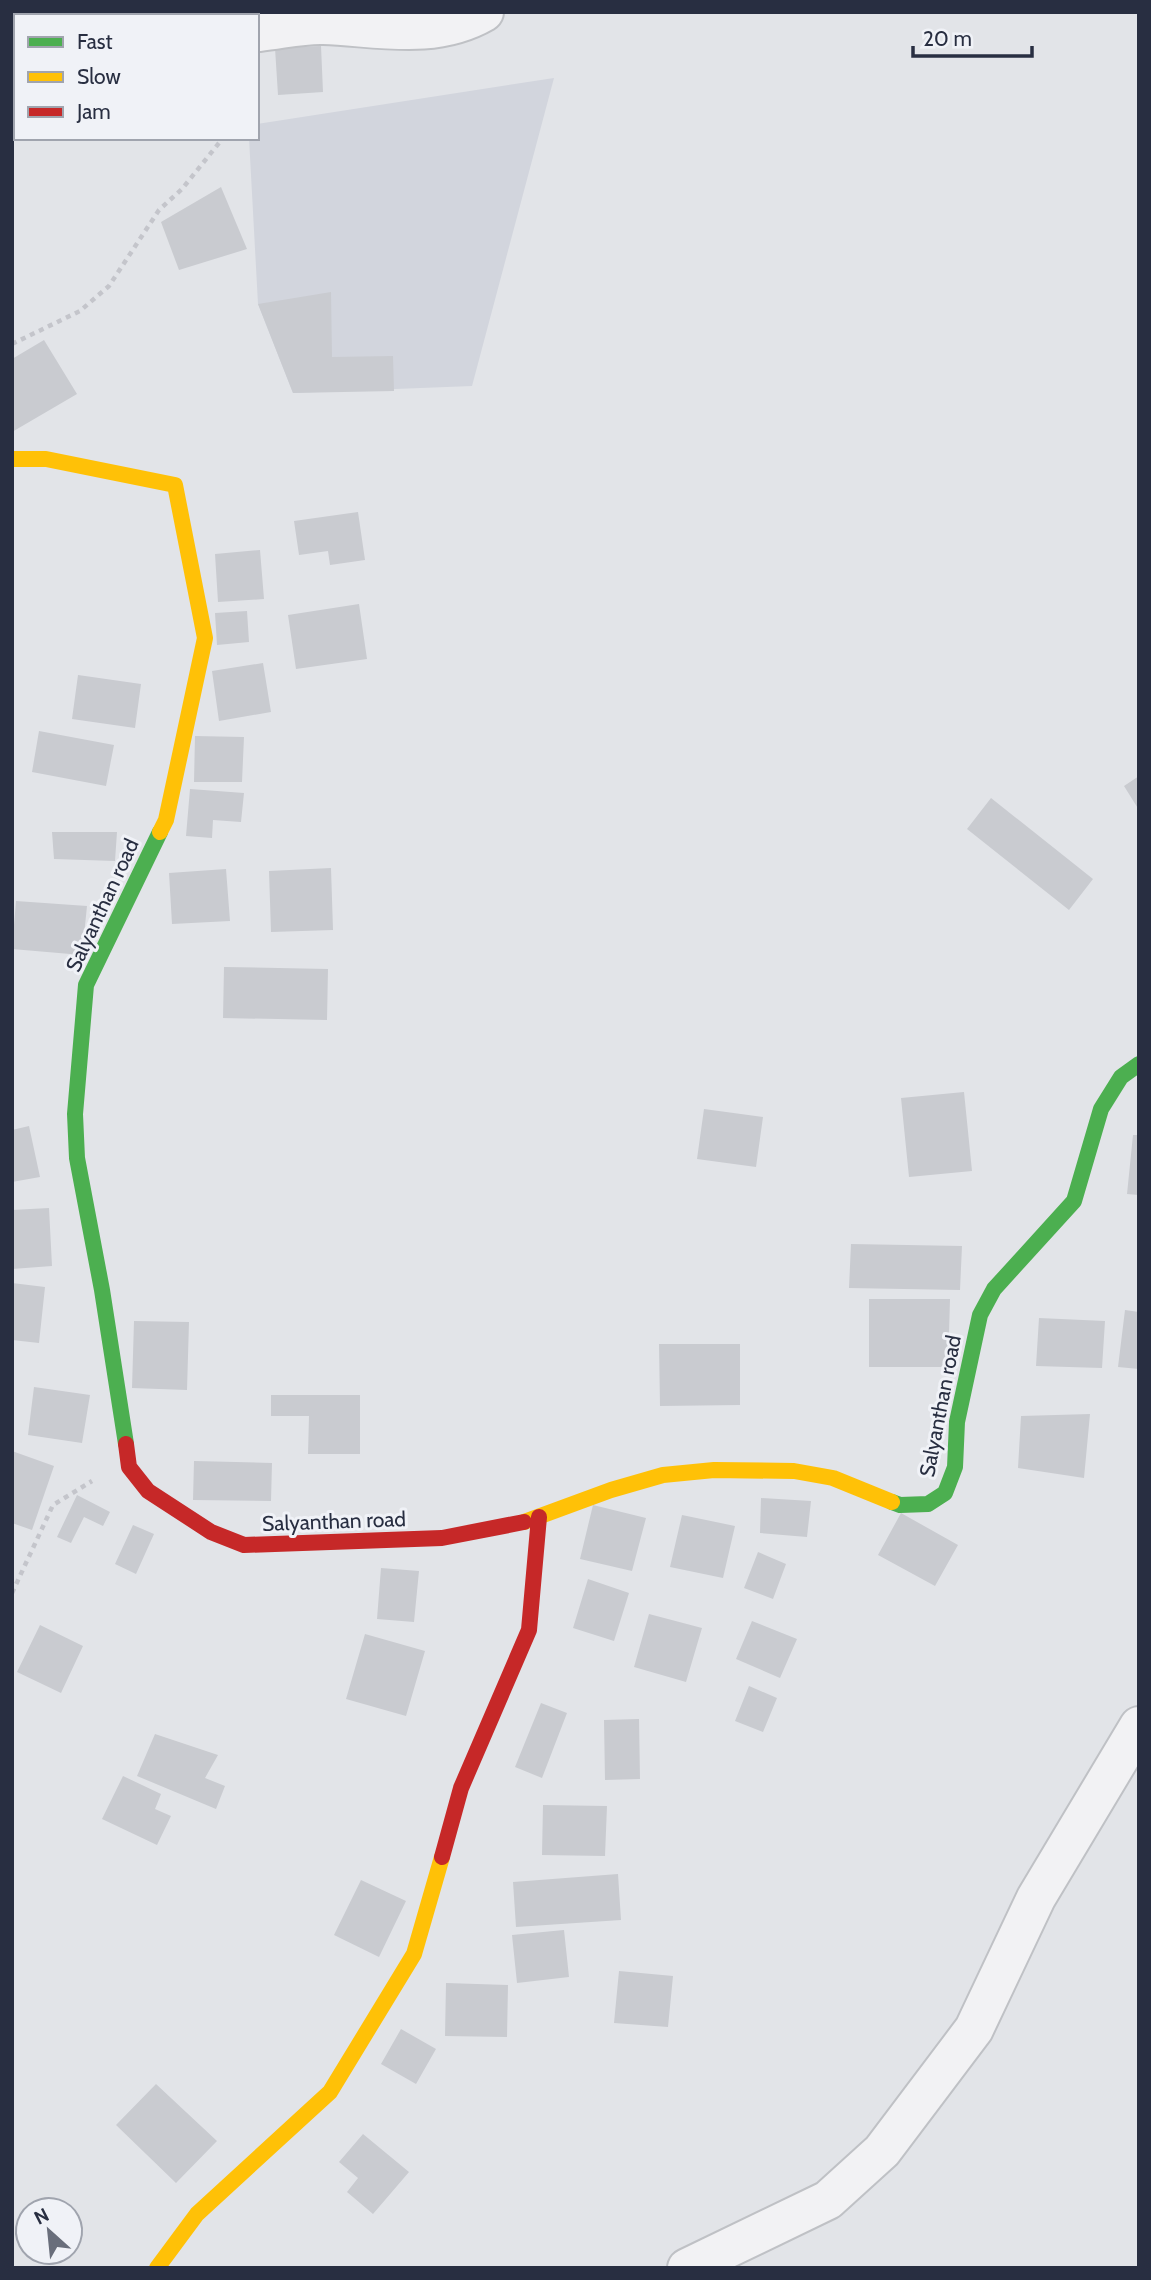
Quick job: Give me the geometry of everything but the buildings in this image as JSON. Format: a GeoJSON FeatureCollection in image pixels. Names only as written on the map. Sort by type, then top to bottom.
{"type":"FeatureCollection","features":[{"type":"Feature","properties":{"kind":"street"},"geometry":{"type":"LineString","coordinates":[[259,32],[321,25],[405,33],[470,20],[484,12]]}},
{"type":"Feature","properties":{"kind":"street","name":"Salyanthan road"},"geometry":{"type":"LineString","coordinates":[[12,459],[46,459],[175,485],[205,638],[166,820],[86,985],[75,1114],[77,1157],[102,1290],[129,1467],[148,1491],[211,1532],[244,1545],[442,1538],[512,1527],[611,1490],[663,1475],[714,1470],[794,1471],[833,1478],[900,1505],[928,1504],[945,1493],[955,1467],[957,1422],[980,1315],[994,1289],[1074,1201],[1101,1109],[1121,1077],[1139,1064]]}},
{"type":"Feature","properties":{"kind":"street"},"geometry":{"type":"LineString","coordinates":[[158,2268],[197,2214],[330,2092],[414,1954],[461,1788],[529,1630],[539,1517]]}},
{"type":"Feature","properties":{"kind":"street"},"geometry":{"type":"LineString","coordinates":[[687,2268],[828,2200],[882,2151],[974,2029],[1036,1898],[1139,1726]]}},
{"type":"Feature","properties":{"kind":"path"},"geometry":{"type":"LineString","coordinates":[[12,344],[80,312],[109,286],[159,210],[182,189],[221,140]]}},
{"type":"Feature","properties":{"kind":"path"},"geometry":{"type":"LineString","coordinates":[[12,1593],[53,1505],[90,1482],[129,1467]]}},
{"type":"Feature","properties":{"kind":"shaded area"},"geometry":{"type":"Polygon","coordinates":[[[554,78],[472,386],[293,393],[258,304],[249,140],[259,140],[259,124],[554,78]]]}},
{"type":"Feature","properties":{"kind":"traffic: fast"},"geometry":{"type":"LineString","coordinates":[[126,1444],[102,1290],[77,1158],[75,1114],[86,985],[160,832]]}},
{"type":"Feature","properties":{"kind":"traffic: fast"},"geometry":{"type":"LineString","coordinates":[[892,1502],[900,1505],[928,1504],[945,1493],[955,1467],[957,1422],[980,1315],[994,1289],[1074,1201],[1101,1109],[1121,1077],[1139,1064]]}},
{"type":"Feature","properties":{"kind":"traffic: slow"},"geometry":{"type":"LineString","coordinates":[[12,459],[46,459],[175,485],[205,638],[166,820],[160,832]]}},
{"type":"Feature","properties":{"kind":"traffic: slow"},"geometry":{"type":"LineString","coordinates":[[524,1522],[611,1490],[663,1475],[714,1470],[794,1471],[833,1478],[892,1502]]}},
{"type":"Feature","properties":{"kind":"traffic: slow"},"geometry":{"type":"LineString","coordinates":[[157,2268],[197,2214],[330,2092],[414,1954],[442,1857]]}},
{"type":"Feature","properties":{"kind":"traffic: jam"},"geometry":{"type":"LineString","coordinates":[[126,1444],[129,1467],[148,1491],[211,1532],[244,1545],[442,1538],[524,1522]]}},
{"type":"Feature","properties":{"kind":"traffic: jam"},"geometry":{"type":"LineString","coordinates":[[442,1857],[461,1788],[529,1630],[539,1517]]}}]}
